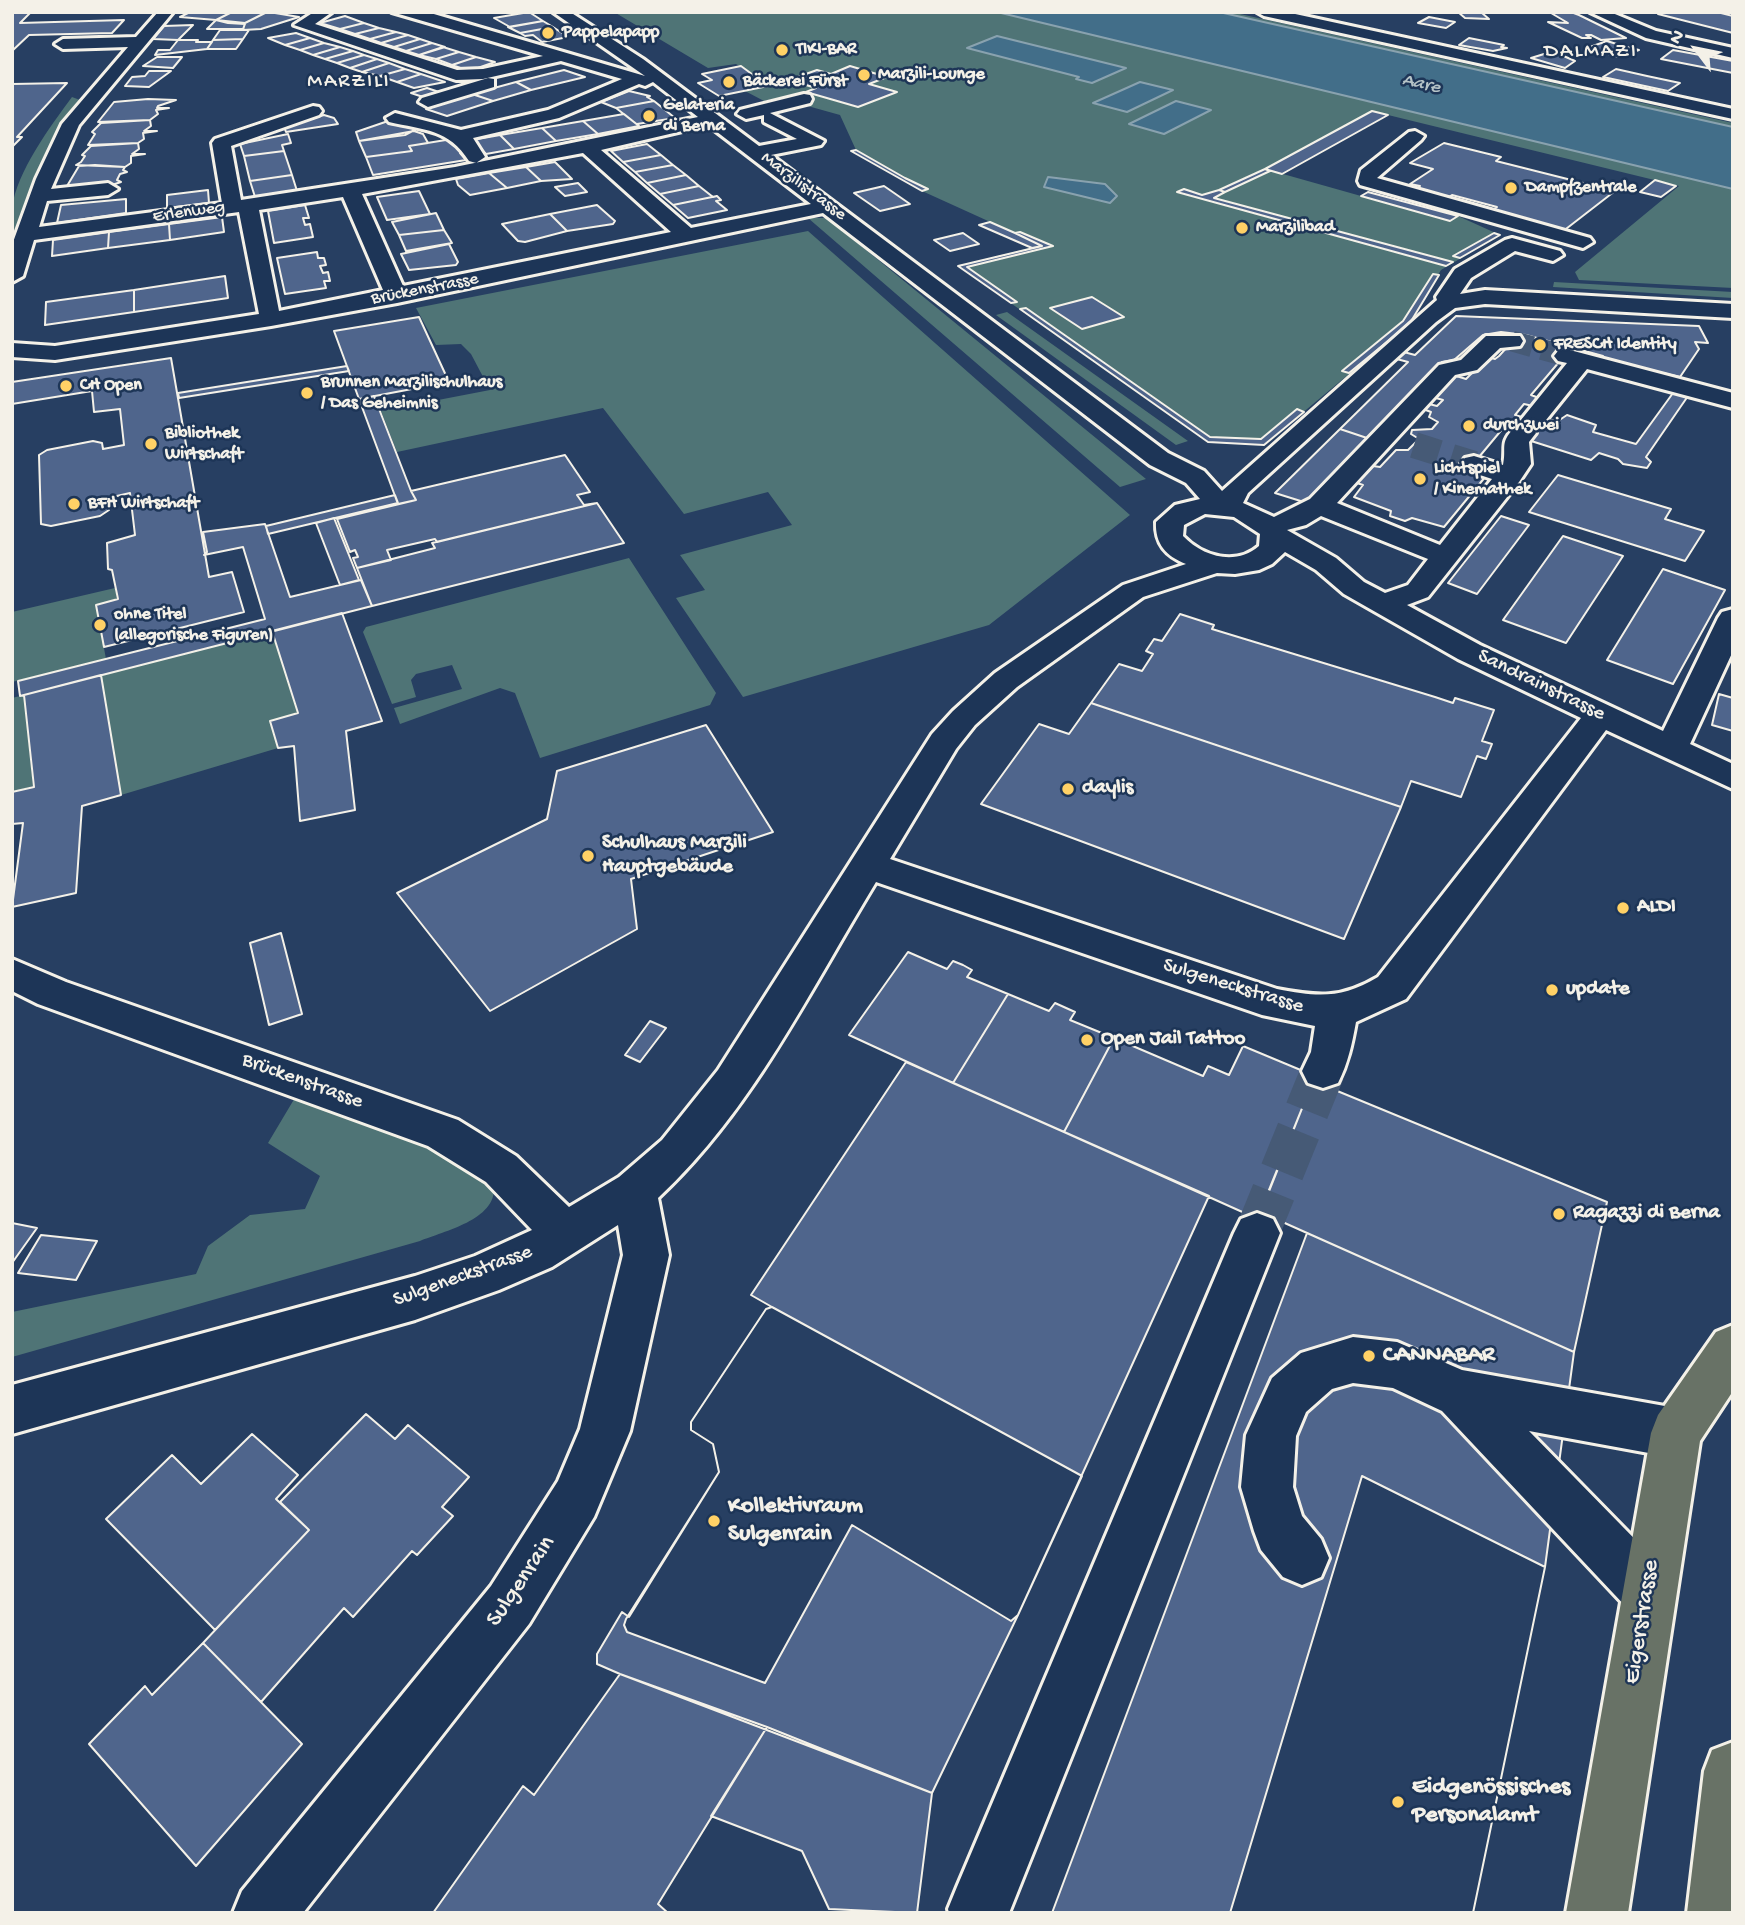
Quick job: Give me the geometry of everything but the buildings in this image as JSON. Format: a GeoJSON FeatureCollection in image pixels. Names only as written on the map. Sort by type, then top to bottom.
{"type":"FeatureCollection","features":[{"type":"Feature","properties":{"kind":"main road","name":"Eigerstrasse"},"geometry":{"type":"LineString","coordinates":[[1597,1913],[1676,1433],[1733,1348]]}},
{"type":"Feature","properties":{"kind":"main road"},"geometry":{"type":"LineString","coordinates":[[1718,1913],[1733,1771]]}},
{"type":"Feature","properties":{"kind":"street"},"geometry":{"type":"LineString","coordinates":[[12,276],[39,196],[71,124],[166,12]]}},
{"type":"Feature","properties":{"kind":"street","name":"Marzilistrasse"},"geometry":{"type":"LineString","coordinates":[[399,12],[434,18],[554,58],[579,61],[637,79],[670,81],[711,120],[984,314],[1159,459],[1187,471],[1223,497]]}},
{"type":"Feature","properties":{"kind":"street"},"geometry":{"type":"LineString","coordinates":[[560,12],[670,81]]}},
{"type":"Feature","properties":{"kind":"street"},"geometry":{"type":"LineString","coordinates":[[1264,12],[1733,114]]}},
{"type":"Feature","properties":{"kind":"street"},"geometry":{"type":"LineString","coordinates":[[1598,12],[1651,35],[1733,53]]}},
{"type":"Feature","properties":{"kind":"street","name":"Marzilistrasse"},"geometry":{"type":"LineString","coordinates":[[319,15],[302,25],[453,74],[483,75],[554,58]]}},
{"type":"Feature","properties":{"kind":"street"},"geometry":{"type":"LineString","coordinates":[[63,44],[138,42]]}},
{"type":"Feature","properties":{"kind":"street"},"geometry":{"type":"LineString","coordinates":[[428,102],[483,84],[579,61]]}},
{"type":"Feature","properties":{"kind":"street"},"geometry":{"type":"LineString","coordinates":[[395,118],[462,135],[553,114],[637,79]]}},
{"type":"Feature","properties":{"kind":"street","name":"Erlenweg"},"geometry":{"type":"LineString","coordinates":[[26,235],[352,192],[589,149],[804,99]]}},
{"type":"Feature","properties":{"kind":"street"},"geometry":{"type":"LineString","coordinates":[[268,312],[241,206],[221,143],[313,111]]}},
{"type":"Feature","properties":{"kind":"street"},"geometry":{"type":"LineString","coordinates":[[757,152],[815,141],[770,118]]}},
{"type":"Feature","properties":{"kind":"street"},"geometry":{"type":"LineString","coordinates":[[462,135],[474,148],[477,159],[485,167]]}},
{"type":"Feature","properties":{"kind":"street"},"geometry":{"type":"LineString","coordinates":[[1415,136],[1368,174],[1367,181],[1583,242],[1512,298]]}},
{"type":"Feature","properties":{"kind":"street"},"geometry":{"type":"LineString","coordinates":[[589,149],[690,242]]}},
{"type":"Feature","properties":{"kind":"street"},"geometry":{"type":"LineString","coordinates":[[39,196],[108,189]]}},
{"type":"Feature","properties":{"kind":"street"},"geometry":{"type":"LineString","coordinates":[[352,192],[397,296]]}},
{"type":"Feature","properties":{"kind":"street","name":"Brückenstrasse"},"geometry":{"type":"LineString","coordinates":[[14,352],[55,353],[397,296],[690,242],[829,206]]}},
{"type":"Feature","properties":{"kind":"street"},"geometry":{"type":"LineString","coordinates":[[1449,303],[1447,297],[1463,274],[1512,244],[1563,258]]}},
{"type":"Feature","properties":{"kind":"street"},"geometry":{"type":"LineString","coordinates":[[1173,527],[1194,508],[1223,497],[1427,317],[1449,303],[1485,297],[1733,311]]}},
{"type":"Feature","properties":{"kind":"street"},"geometry":{"type":"LineString","coordinates":[[1272,530],[1320,505],[1447,370],[1469,365],[1494,341],[1512,341]]}},
{"type":"Feature","properties":{"kind":"street"},"geometry":{"type":"LineString","coordinates":[[1384,604],[1418,591],[1510,476],[1518,464],[1516,441],[1574,358],[1733,401]]}},
{"type":"Feature","properties":{"kind":"street"},"geometry":{"type":"LineString","coordinates":[[1385,435],[1413,445]]}},
{"type":"Feature","properties":{"kind":"street"},"geometry":{"type":"LineString","coordinates":[[1159,459],[1173,527],[1186,554],[1216,564],[1249,564],[1268,555],[1276,542],[1272,530],[1223,497]]}},
{"type":"Feature","properties":{"kind":"street"},"geometry":{"type":"LineString","coordinates":[[1474,464],[1510,476]]}},
{"type":"Feature","properties":{"kind":"street"},"geometry":{"type":"LineString","coordinates":[[1320,505],[1387,535],[1446,556]]}},
{"type":"Feature","properties":{"kind":"street","name":"Sulgeneckstrasse"},"geometry":{"type":"LineString","coordinates":[[1133,591],[1142,570],[1162,551],[1173,527]]}},
{"type":"Feature","properties":{"kind":"street","name":"Sandrainstrasse"},"geometry":{"type":"LineString","coordinates":[[1272,530],[1326,564],[1354,588],[1469,652],[1733,778]]}},
{"type":"Feature","properties":{"kind":"street","name":"Sulgeneckstrasse"},"geometry":{"type":"LineString","coordinates":[[12,1410],[415,1298],[536,1252],[635,1191],[677,1153],[733,1082],[944,742],[964,718],[1006,680],[1133,591],[1216,564]]}},
{"type":"Feature","properties":{"kind":"street","name":"Sandrainstrasse"},"geometry":{"type":"LineString","coordinates":[[1249,564],[1354,588]]}},
{"type":"Feature","properties":{"kind":"street"},"geometry":{"type":"LineString","coordinates":[[1671,748],[1733,618]]}},
{"type":"Feature","properties":{"kind":"street","name":"Sulgeneckstrasse"},"geometry":{"type":"LineString","coordinates":[[867,865],[1276,1004],[1310,1012],[1337,1013],[1366,1004],[1392,988],[1600,715]]}},
{"type":"Feature","properties":{"kind":"street","name":"Brückenstrasse"},"geometry":{"type":"LineString","coordinates":[[12,974],[52,993],[443,1133],[501,1169],[565,1233]]}},
{"type":"Feature","properties":{"kind":"street"},"geometry":{"type":"LineString","coordinates":[[1324,1071],[1331,1052],[1337,1013]]}},
{"type":"Feature","properties":{"kind":"street","name":"Sulgenrain"},"geometry":{"type":"LineString","coordinates":[[264,1913],[510,1605],[576,1499],[605,1431],[646,1255],[635,1191]]}},
{"type":"Feature","properties":{"kind":"street"},"geometry":{"type":"LineString","coordinates":[[979,1909],[1257,1233]]}},
{"type":"Feature","properties":{"kind":"street"},"geometry":{"type":"LineString","coordinates":[[1302,1558],[1280,1531],[1267,1487],[1271,1435],[1289,1395],[1318,1370],[1353,1360],[1397,1365],[1459,1394],[1676,1433]]}},
{"type":"Feature","properties":{"kind":"street"},"geometry":{"type":"LineString","coordinates":[[1459,1394],[1648,1591]]}},
{"type":"Feature","properties":{"kind":"green space","name":"Marzilibad"},"geometry":{"type":"Polygon","coordinates":[[[614,12],[997,12],[1733,189],[1733,288],[1579,280],[1575,272],[1679,186],[1388,115],[1283,174],[1361,196],[1368,192],[1458,216],[1500,235],[1441,270],[1410,323],[1264,445],[1208,442],[958,266],[1041,245],[922,191],[851,151],[856,150],[840,115],[779,98],[764,101],[745,91],[772,86],[769,83],[736,64],[708,68],[614,12]]]}},
{"type":"Feature","properties":{"kind":"green space"},"geometry":{"type":"Polygon","coordinates":[[[1219,12],[1231,12],[1733,123],[1733,127],[1219,12]]]}},
{"type":"Feature","properties":{"kind":"green space"},"geometry":{"type":"Polygon","coordinates":[[[72,97],[80,100],[51,143],[12,241],[12,208],[20,179],[72,97]]]}},
{"type":"Feature","properties":{"kind":"green space"},"geometry":{"type":"Polygon","coordinates":[[[808,218],[827,218],[1146,479],[1120,487],[808,218]]]}},
{"type":"Feature","properties":{"kind":"green space"},"geometry":{"type":"Polygon","coordinates":[[[808,231],[1130,515],[989,625],[743,697],[676,598],[705,590],[680,555],[792,525],[768,492],[684,514],[603,408],[397,452],[381,411],[490,390],[471,354],[461,344],[436,345],[416,308],[808,231]]]}},
{"type":"Feature","properties":{"kind":"green space"},"geometry":{"type":"Polygon","coordinates":[[[1554,282],[1733,292],[1733,298],[1553,287],[1554,282]]]}},
{"type":"Feature","properties":{"kind":"green space"},"geometry":{"type":"Polygon","coordinates":[[[1007,312],[1188,441],[1176,445],[996,315],[1007,312]]]}},
{"type":"Feature","properties":{"kind":"green space"},"geometry":{"type":"Polygon","coordinates":[[[629,558],[716,693],[710,705],[540,758],[515,693],[500,688],[400,724],[394,708],[462,689],[452,665],[416,674],[411,680],[416,697],[392,704],[363,632],[366,627],[629,558]]]}},
{"type":"Feature","properties":{"kind":"green space"},"geometry":{"type":"Polygon","coordinates":[[[115,588],[117,599],[96,605],[106,659],[12,682],[12,612],[115,588]]]}},
{"type":"Feature","properties":{"kind":"green space"},"geometry":{"type":"Polygon","coordinates":[[[272,631],[298,713],[270,721],[278,748],[121,795],[101,675],[272,631]]]}},
{"type":"Feature","properties":{"kind":"green space"},"geometry":{"type":"Polygon","coordinates":[[[24,695],[33,786],[12,792],[12,698],[24,695]]]}},
{"type":"Feature","properties":{"kind":"green space"},"geometry":{"type":"Polygon","coordinates":[[[296,1096],[441,1150],[494,1187],[487,1208],[467,1223],[420,1241],[12,1357],[12,1312],[196,1274],[208,1246],[250,1215],[305,1209],[320,1176],[268,1143],[296,1096]]]}},
{"type":"Feature","properties":{"kind":"water","name":"Aare"},"geometry":{"type":"Polygon","coordinates":[[[997,12],[1219,12],[1733,127],[1733,189],[997,12]]]}},
{"type":"Feature","properties":{"kind":"water"},"geometry":{"type":"Polygon","coordinates":[[[997,36],[1126,68],[1092,83],[1076,79],[1079,77],[967,48],[997,36]]]}},
{"type":"Feature","properties":{"kind":"water"},"geometry":{"type":"Polygon","coordinates":[[[1140,82],[1173,90],[1127,112],[1093,103],[1140,82]]]}},
{"type":"Feature","properties":{"kind":"water"},"geometry":{"type":"Polygon","coordinates":[[[1176,101],[1211,110],[1164,134],[1129,124],[1176,101]]]}},
{"type":"Feature","properties":{"kind":"water"},"geometry":{"type":"Polygon","coordinates":[[[1048,177],[1105,184],[1117,196],[1110,203],[1044,187],[1048,177]]]}},
{"type":"Feature","properties":{"kind":"tunnel"},"geometry":{"type":"LineString","coordinates":[[1512,341],[1566,356]]}},
{"type":"Feature","properties":{"kind":"tunnel"},"geometry":{"type":"LineString","coordinates":[[1414,445],[1474,464]]}},
{"type":"Feature","properties":{"kind":"tunnel"},"geometry":{"type":"LineString","coordinates":[[1257,1233],[1323,1071]]}},
{"type":"Feature","properties":{"kind":"place","name":"Pappelapapp"},"geometry":{"type":"Point","coordinates":[548,33]}},
{"type":"Feature","properties":{"kind":"place","name":"TIKI-BAR"},"geometry":{"type":"Point","coordinates":[782,50]}},
{"type":"Feature","properties":{"kind":"place","name":"Marzili-Lounge"},"geometry":{"type":"Point","coordinates":[864,75]}},
{"type":"Feature","properties":{"kind":"place","name":"Bäckerei Fürst"},"geometry":{"type":"Point","coordinates":[729,82]}},
{"type":"Feature","properties":{"kind":"place","name":"Gelateria di Berna"},"geometry":{"type":"Point","coordinates":[649,116]}},
{"type":"Feature","properties":{"kind":"place","name":"Dampfzentrale"},"geometry":{"type":"Point","coordinates":[1511,188]}},
{"type":"Feature","properties":{"kind":"place","name":"Marzilibad"},"geometry":{"type":"Point","coordinates":[1242,228]}},
{"type":"Feature","properties":{"kind":"place","name":"FRESCH Identity"},"geometry":{"type":"Point","coordinates":[1540,345]}},
{"type":"Feature","properties":{"kind":"place","name":"CH Open"},"geometry":{"type":"Point","coordinates":[66,386]}},
{"type":"Feature","properties":{"kind":"place","name":"Brunnen Marzilischulhaus / Das Geheimnis"},"geometry":{"type":"Point","coordinates":[307,393]}},
{"type":"Feature","properties":{"kind":"place","name":"durchzwei"},"geometry":{"type":"Point","coordinates":[1469,426]}},
{"type":"Feature","properties":{"kind":"place","name":"Bibliothek Wirtschaft"},"geometry":{"type":"Point","coordinates":[151,444]}},
{"type":"Feature","properties":{"kind":"place","name":"Lichtspiel / Kinemathek"},"geometry":{"type":"Point","coordinates":[1420,479]}},
{"type":"Feature","properties":{"kind":"place","name":"BFH Wirtschaft"},"geometry":{"type":"Point","coordinates":[74,504]}},
{"type":"Feature","properties":{"kind":"place","name":"ohne Titel (allegorische Figuren)"},"geometry":{"type":"Point","coordinates":[100,625]}},
{"type":"Feature","properties":{"kind":"place","name":"daylis"},"geometry":{"type":"Point","coordinates":[1068,789]}},
{"type":"Feature","properties":{"kind":"place","name":"Schulhaus Marzili Hauptgebäude"},"geometry":{"type":"Point","coordinates":[588,856]}},
{"type":"Feature","properties":{"kind":"place","name":"ALDI"},"geometry":{"type":"Point","coordinates":[1623,908]}},
{"type":"Feature","properties":{"kind":"place","name":"update"},"geometry":{"type":"Point","coordinates":[1552,990]}},
{"type":"Feature","properties":{"kind":"place","name":"Open Jail Tattoo"},"geometry":{"type":"Point","coordinates":[1087,1040]}},
{"type":"Feature","properties":{"kind":"place","name":"Ragazzi di Berna"},"geometry":{"type":"Point","coordinates":[1559,1214]}},
{"type":"Feature","properties":{"kind":"place","name":"CANNABAR"},"geometry":{"type":"Point","coordinates":[1369,1356]}},
{"type":"Feature","properties":{"kind":"place","name":"Kollektivraum Sulgenrain"},"geometry":{"type":"Point","coordinates":[714,1521]}},
{"type":"Feature","properties":{"kind":"place","name":"Eidgenössisches Personalamt"},"geometry":{"type":"Point","coordinates":[1398,1802]}},
{"type":"Feature","properties":{"kind":"district","name":"DALMAZI"},"geometry":{"type":"Point","coordinates":[1591,53]}},
{"type":"Feature","properties":{"kind":"district","name":"MARZILI"},"geometry":{"type":"Point","coordinates":[349,83]}}]}
